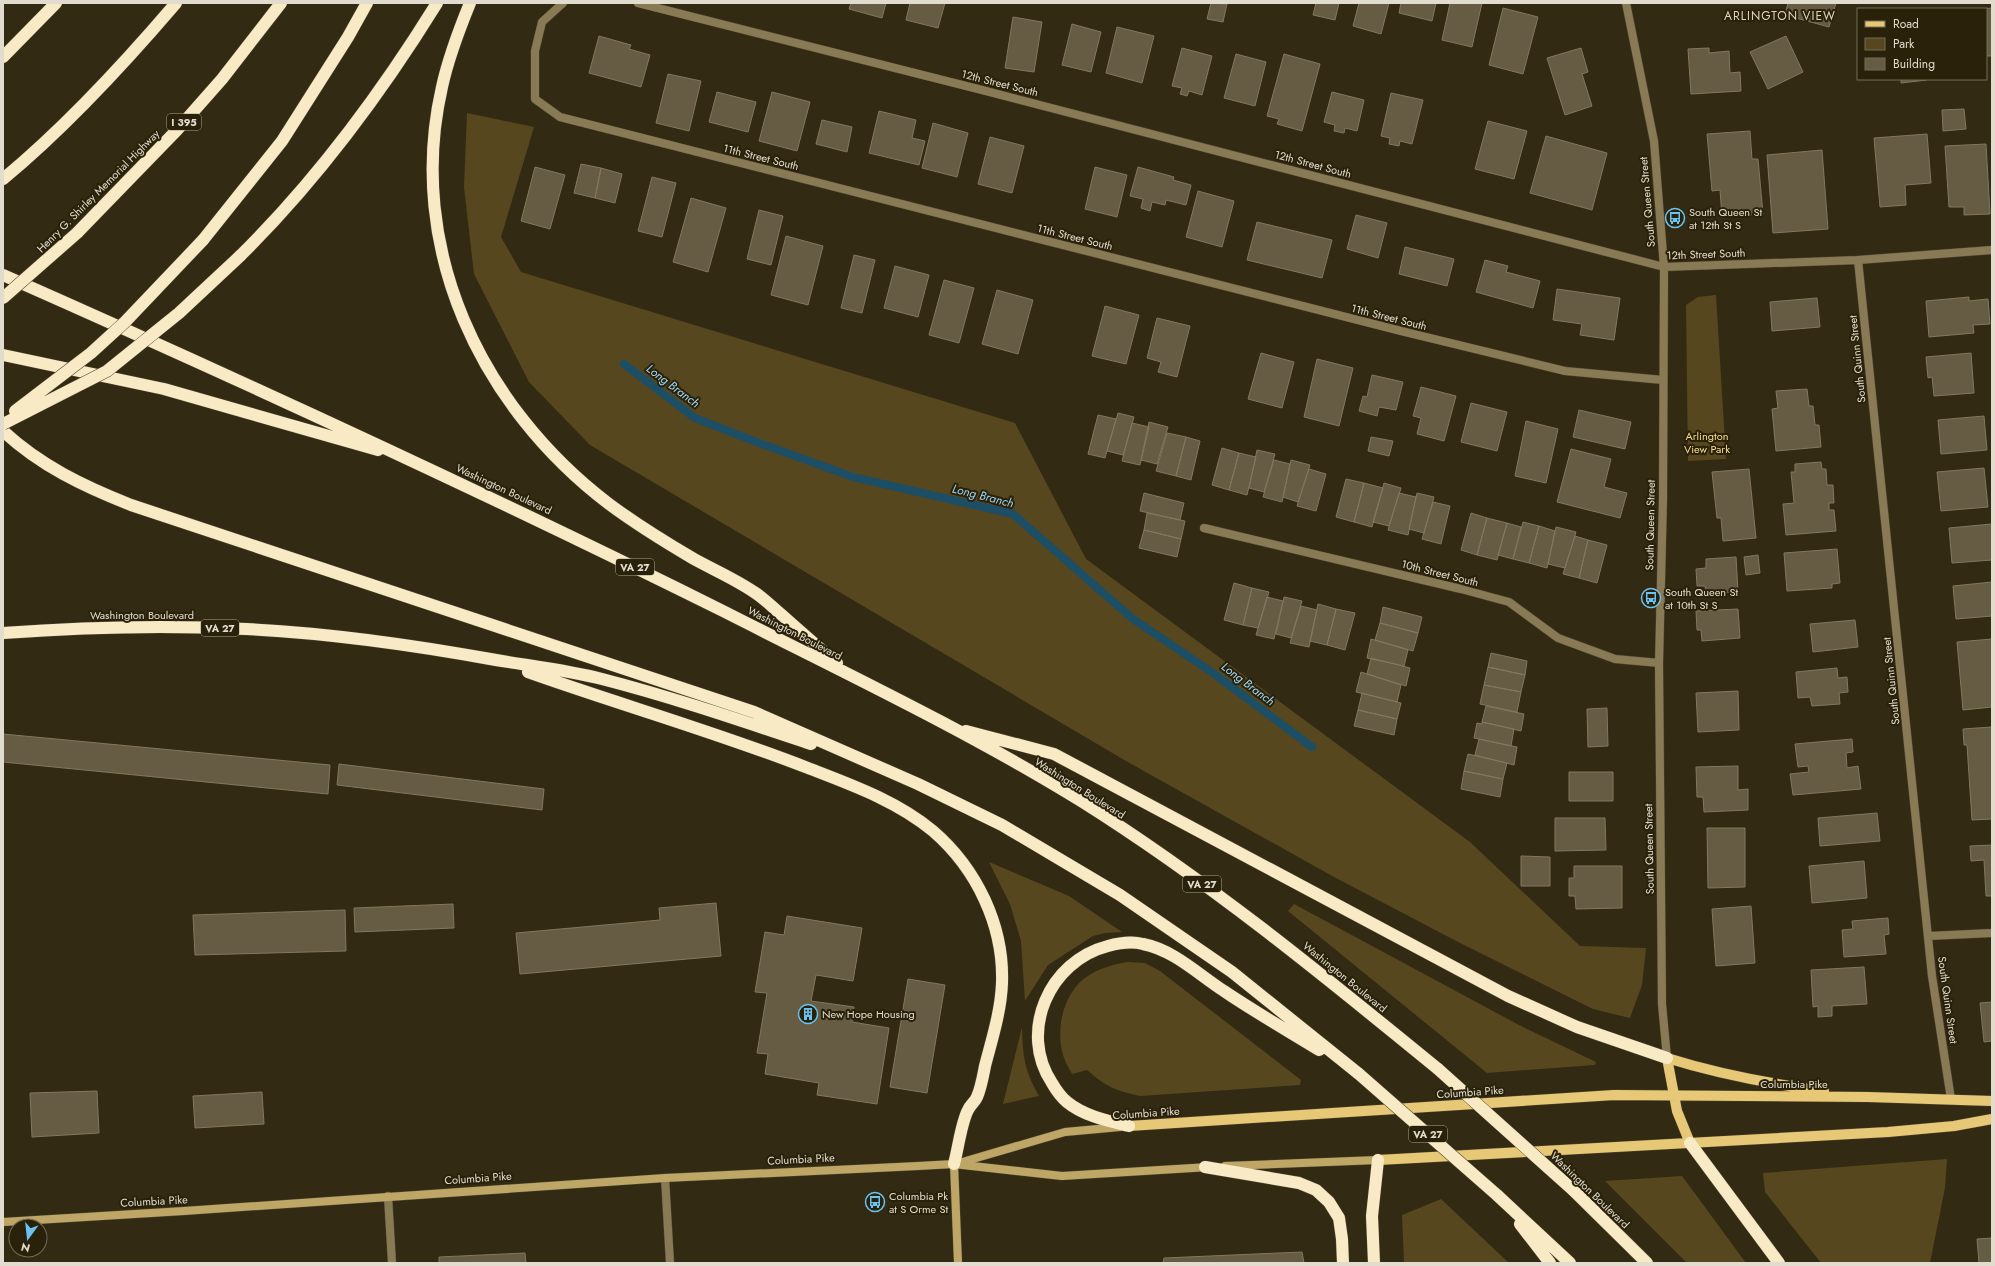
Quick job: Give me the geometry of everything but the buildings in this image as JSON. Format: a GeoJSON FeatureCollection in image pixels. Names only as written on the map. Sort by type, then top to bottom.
{"type":"FeatureCollection","features":[{"type":"Feature","properties":{"kind":"highway"},"geometry":{"type":"LineString","coordinates":[[3,57],[56,3]]}},
{"type":"Feature","properties":{"kind":"highway"},"geometry":{"type":"LineString","coordinates":[[6,177],[60,128],[114,72],[176,3]]}},
{"type":"Feature","properties":{"kind":"highway","name":"Henry G. Shirley Memorial Highway"},"geometry":{"type":"LineString","coordinates":[[3,298],[78,233],[182,125],[222,79],[281,3]]}},
{"type":"Feature","properties":{"kind":"highway"},"geometry":{"type":"LineString","coordinates":[[3,420],[91,353],[131,317],[203,240],[282,141],[348,37],[367,3]]}},
{"type":"Feature","properties":{"kind":"highway"},"geometry":{"type":"LineString","coordinates":[[3,424],[107,371],[179,313],[240,256],[280,217],[342,143],[376,96],[437,3]]}},
{"type":"Feature","properties":{"kind":"highway"},"geometry":{"type":"LineString","coordinates":[[470,3],[442,87],[437,117],[433,173],[439,236],[446,270],[469,334],[484,363],[519,417],[541,442],[586,486],[610,505],[662,540],[755,592],[852,676]]}},
{"type":"Feature","properties":{"kind":"highway"},"geometry":{"type":"LineString","coordinates":[[3,275],[254,386],[416,462]]}},
{"type":"Feature","properties":{"kind":"highway","name":"VA 27"},"geometry":{"type":"LineString","coordinates":[[3,354],[164,389],[416,462]]}},
{"type":"Feature","properties":{"kind":"highway"},"geometry":{"type":"LineString","coordinates":[[3,431],[28,452],[71,480],[131,505],[754,712],[874,765]]}},
{"type":"Feature","properties":{"kind":"highway","name":"Washington Boulevard"},"geometry":{"type":"LineString","coordinates":[[416,462],[580,540],[852,676],[948,726],[1081,801],[1231,905],[1297,955],[1438,1069],[1573,1190],[1647,1263]]}},
{"type":"Feature","properties":{"kind":"highway","name":"Washington Boulevard"},"geometry":{"type":"LineString","coordinates":[[3,633],[109,627],[246,628],[375,640],[494,660]]}},
{"type":"Feature","properties":{"kind":"highway"},"geometry":{"type":"LineString","coordinates":[[494,660],[598,697],[771,754],[856,787],[877,796],[916,818],[950,847],[976,883],[992,919],[998,942],[1002,984],[995,1030],[979,1092],[977,1098],[968,1110],[954,1164]]}},
{"type":"Feature","properties":{"kind":"highway","name":"VA 27"},"geometry":{"type":"LineString","coordinates":[[494,660],[600,678],[678,701],[874,765],[963,805],[1041,848],[1120,895],[1232,972],[1358,1074],[1497,1195],[1570,1263]]}},
{"type":"Feature","properties":{"kind":"highway"},"geometry":{"type":"LineString","coordinates":[[948,726],[1054,754],[1508,996],[1577,1026],[1667,1058]]}},
{"type":"Feature","properties":{"kind":"highway"},"geometry":{"type":"LineString","coordinates":[[1129,1126],[1103,1120],[1067,1102],[1058,1092],[1044,1071],[1037,1045],[1038,1026],[1047,995],[1062,973],[1072,964],[1099,948],[1127,942],[1141,943],[1165,951],[1224,992],[1358,1074]]}},
{"type":"Feature","properties":{"kind":"highway"},"geometry":{"type":"LineString","coordinates":[[1690,1143],[1779,1263]]}},
{"type":"Feature","properties":{"kind":"highway"},"geometry":{"type":"LineString","coordinates":[[1374,1263],[1372,1216],[1378,1160]]}},
{"type":"Feature","properties":{"kind":"highway"},"geometry":{"type":"LineString","coordinates":[[1205,1167],[1299,1183],[1316,1190],[1330,1202],[1338,1218],[1342,1239],[1343,1263]]}},
{"type":"Feature","properties":{"kind":"highway"},"geometry":{"type":"LineString","coordinates":[[1497,1195],[1550,1263]]}},
{"type":"Feature","properties":{"kind":"main road"},"geometry":{"type":"LineString","coordinates":[[1667,1058],[1692,1066],[1762,1081],[1868,1097]]}},
{"type":"Feature","properties":{"kind":"main road","name":"South Queen Street"},"geometry":{"type":"LineString","coordinates":[[1667,1058],[1673,1095],[1683,1128],[1690,1143]]}},
{"type":"Feature","properties":{"kind":"main road","name":"Columbia Pike"},"geometry":{"type":"LineString","coordinates":[[954,1164],[1065,1132],[1129,1126],[1614,1095],[1868,1097],[1992,1101]]}},
{"type":"Feature","properties":{"kind":"main road","name":"Columbia Pike"},"geometry":{"type":"LineString","coordinates":[[3,1222],[665,1178],[954,1164],[1062,1176],[1205,1167],[1378,1160],[1888,1132],[1954,1126],[1992,1119]]}},
{"type":"Feature","properties":{"kind":"main road"},"geometry":{"type":"LineString","coordinates":[[954,1164],[958,1263]]}},
{"type":"Feature","properties":{"kind":"street","name":"11th Street South"},"geometry":{"type":"LineString","coordinates":[[563,3],[542,22],[535,51],[535,99],[560,117],[1386,327],[1565,371],[1663,380]]}},
{"type":"Feature","properties":{"kind":"street","name":"12th Street South"},"geometry":{"type":"LineString","coordinates":[[638,3],[982,90],[1664,267],[1858,260],[1992,250]]}},
{"type":"Feature","properties":{"kind":"street","name":"South Queen Street"},"geometry":{"type":"LineString","coordinates":[[1626,3],[1654,141],[1664,267],[1659,663],[1662,1004],[1667,1058]]}},
{"type":"Feature","properties":{"kind":"street","name":"South Quinn Street"},"geometry":{"type":"LineString","coordinates":[[1858,260],[1932,976],[1951,1099]]}},
{"type":"Feature","properties":{"kind":"street","name":"10th Street South"},"geometry":{"type":"LineString","coordinates":[[1204,528],[1461,589],[1509,602],[1558,638],[1615,658],[1659,663]]}},
{"type":"Feature","properties":{"kind":"street"},"geometry":{"type":"LineString","coordinates":[[1928,936],[1992,933]]}},
{"type":"Feature","properties":{"kind":"street"},"geometry":{"type":"LineString","coordinates":[[665,1178],[670,1263]]}},
{"type":"Feature","properties":{"kind":"street"},"geometry":{"type":"LineString","coordinates":[[388,1196],[392,1263]]}},
{"type":"Feature","properties":{"kind":"green space"},"geometry":{"type":"Polygon","coordinates":[[[467,113],[534,127],[501,237],[521,272],[1015,423],[1086,559],[1470,842],[1580,946],[1646,948],[1642,985],[1630,1018],[1593,1009],[1460,943],[1334,877],[1126,761],[590,445],[529,382],[474,274],[464,187],[467,113]]]}},
{"type":"Feature","properties":{"kind":"green space","name":"Arlington View Park"},"geometry":{"type":"Polygon","coordinates":[[[1716,295],[1726,459],[1688,461],[1686,305],[1698,297],[1716,295]]]}},
{"type":"Feature","properties":{"kind":"green space"},"geometry":{"type":"Polygon","coordinates":[[[989,862],[1069,896],[1122,932],[1105,933],[1093,936],[1048,965],[1025,1001],[1021,941],[1010,904],[989,862]]]}},
{"type":"Feature","properties":{"kind":"green space"},"geometry":{"type":"Polygon","coordinates":[[[1294,904],[1519,1025],[1596,1062],[1595,1065],[1487,1073],[1288,911],[1294,904]]]}},
{"type":"Feature","properties":{"kind":"green space"},"geometry":{"type":"Polygon","coordinates":[[[1128,962],[1145,963],[1160,971],[1301,1080],[1300,1085],[1140,1096],[1111,1087],[1087,1070],[1072,1074],[1063,1055],[1060,1033],[1061,1021],[1068,999],[1074,989],[1091,974],[1109,966],[1128,962]]]}},
{"type":"Feature","properties":{"kind":"green space"},"geometry":{"type":"Polygon","coordinates":[[[1022,1027],[1025,1063],[1030,1078],[1039,1096],[1003,1104],[1022,1027]]]}},
{"type":"Feature","properties":{"kind":"green space"},"geometry":{"type":"Polygon","coordinates":[[[1947,1159],[1945,1188],[1930,1263],[1821,1263],[1765,1192],[1763,1173],[1947,1159]]]}},
{"type":"Feature","properties":{"kind":"green space"},"geometry":{"type":"Polygon","coordinates":[[[1682,1176],[1746,1263],[1687,1263],[1605,1181],[1682,1176]]]}},
{"type":"Feature","properties":{"kind":"green space"},"geometry":{"type":"Polygon","coordinates":[[[1441,1199],[1509,1263],[1404,1263],[1402,1215],[1441,1199]]]}},
{"type":"Feature","properties":{"kind":"waterway","name":"Long Branch"},"geometry":{"type":"LineString","coordinates":[[624,364],[695,418],[759,443],[853,477],[1013,514],[1133,619],[1213,673],[1312,747]]}},
{"type":"Feature","properties":{"kind":"place","name":"South Queen St at 12th St S"},"geometry":{"type":"Point","coordinates":[1675,218]}},
{"type":"Feature","properties":{"kind":"place","name":"South Queen St at 10th St S"},"geometry":{"type":"Point","coordinates":[1651,598]}},
{"type":"Feature","properties":{"kind":"place","name":"New Hope Housing"},"geometry":{"type":"Point","coordinates":[808,1014]}},
{"type":"Feature","properties":{"kind":"place","name":"Columbia Pk at S Orme St"},"geometry":{"type":"Point","coordinates":[875,1202]}},
{"type":"Feature","properties":{"kind":"district","name":"ARLINGTON VIEW"},"geometry":{"type":"Point","coordinates":[1780,16]}}]}
